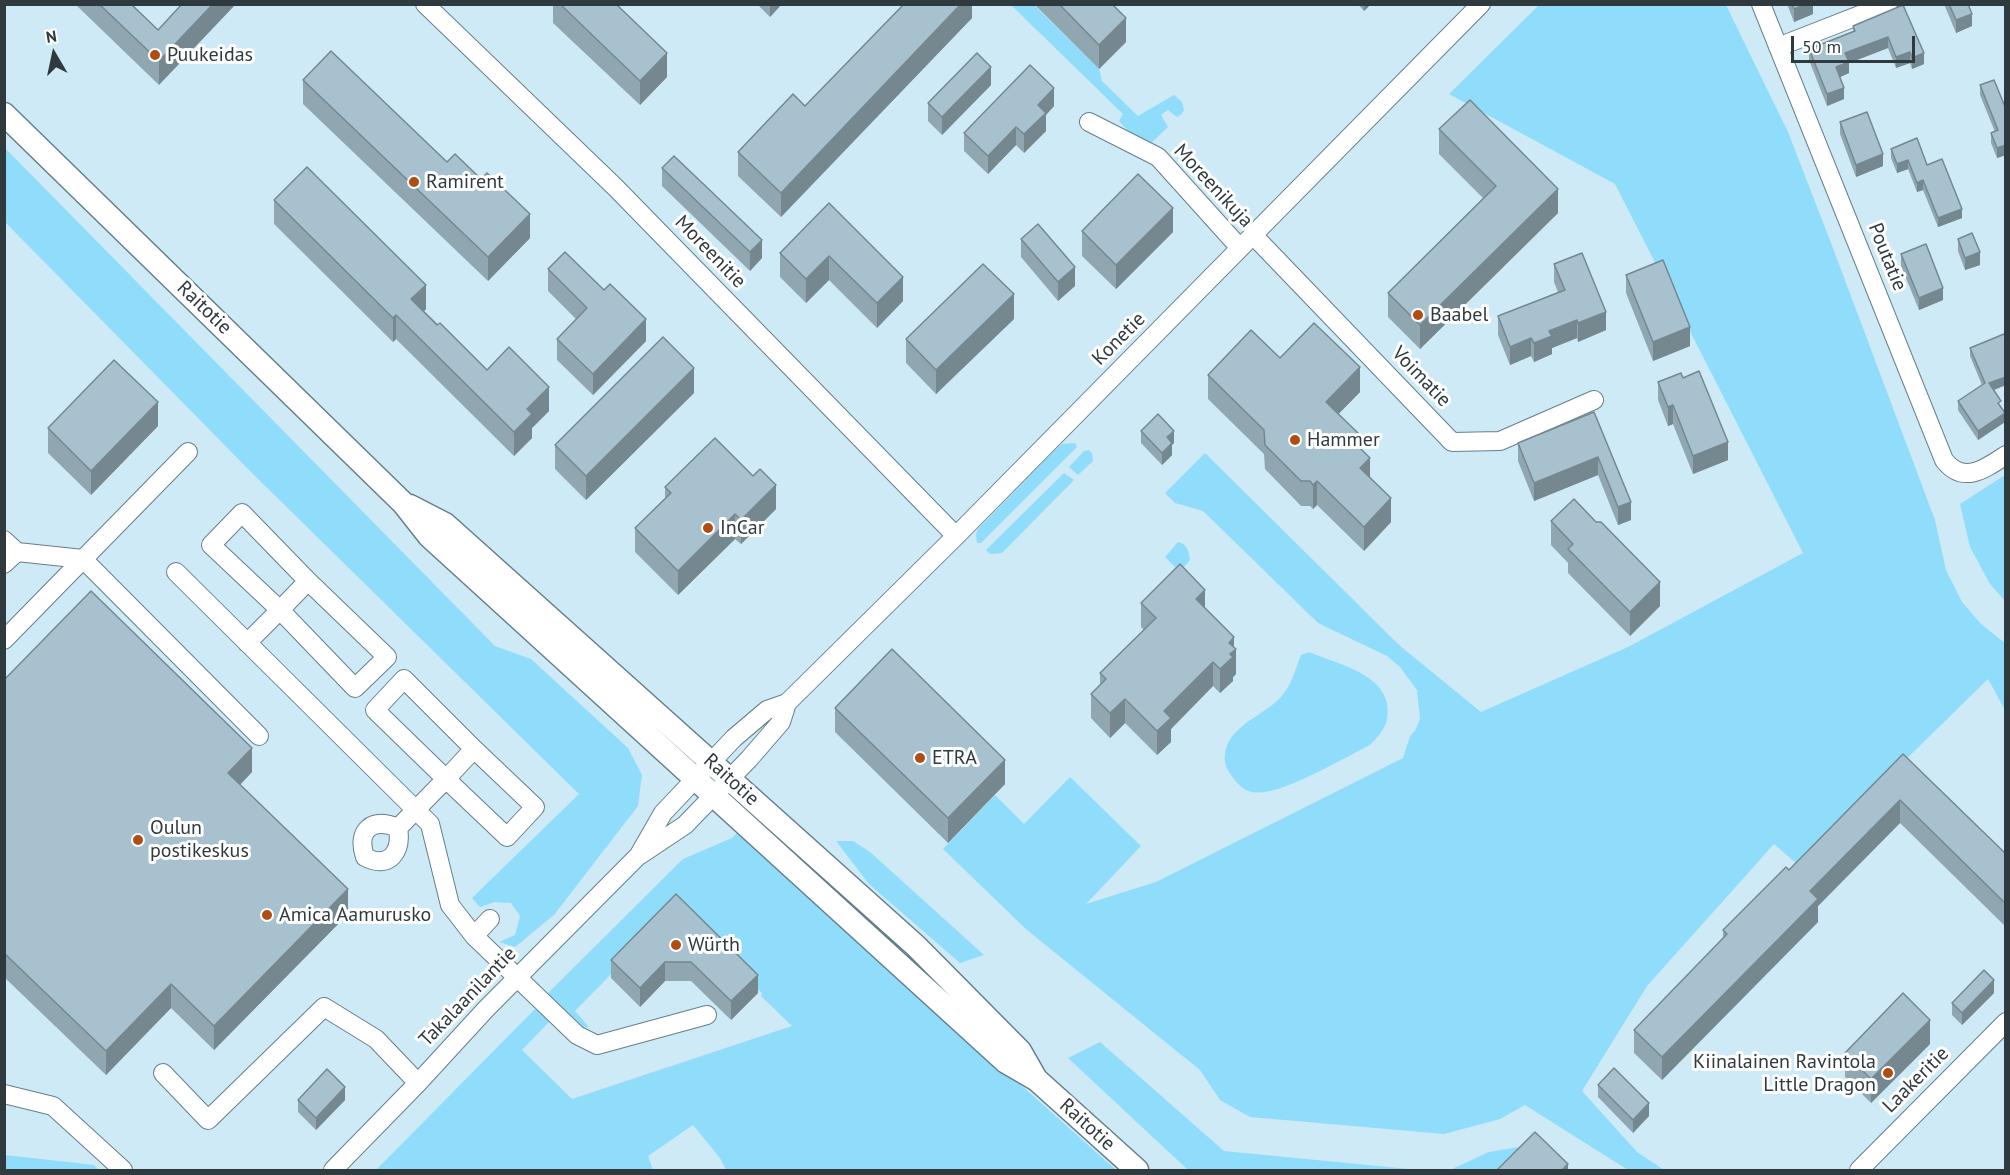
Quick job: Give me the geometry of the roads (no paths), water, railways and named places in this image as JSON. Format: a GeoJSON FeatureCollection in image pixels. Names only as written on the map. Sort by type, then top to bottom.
{"type":"FeatureCollection","features":[{"type":"Feature","properties":{"kind":"main road","name":"Raitotie"},"geometry":{"type":"LineString","coordinates":[[4,114],[403,503],[429,536],[1005,1062],[1037,1080],[1137,1170]]}},
{"type":"Feature","properties":{"kind":"main road","name":"Raitotie"},"geometry":{"type":"LineString","coordinates":[[403,503],[445,524],[916,946],[1020,1051],[1037,1080]]}},
{"type":"Feature","properties":{"kind":"street","name":"Moreenitie"},"geometry":{"type":"LineString","coordinates":[[425,4],[615,187],[956,536]]}},
{"type":"Feature","properties":{"kind":"street","name":"Konetie"},"geometry":{"type":"LineString","coordinates":[[694,779],[767,710],[787,703],[956,536],[1481,4]]}},
{"type":"Feature","properties":{"kind":"street","name":"Poutatie"},"geometry":{"type":"LineString","coordinates":[[1761,4],[1944,460],[1953,469],[1965,473],[1984,469],[2006,455]]}},
{"type":"Feature","properties":{"kind":"street"},"geometry":{"type":"LineString","coordinates":[[1778,47],[1888,4]]}},
{"type":"Feature","properties":{"kind":"street","name":"Moreenikuja"},"geometry":{"type":"LineString","coordinates":[[1089,122],[1158,157],[1247,242]]}},
{"type":"Feature","properties":{"kind":"street","name":"Voimatie"},"geometry":{"type":"LineString","coordinates":[[1247,242],[1304,286],[1452,442],[1500,441],[1594,400]]}},
{"type":"Feature","properties":{"kind":"street"},"geometry":{"type":"LineString","coordinates":[[4,640],[188,452]]}},
{"type":"Feature","properties":{"kind":"street"},"geometry":{"type":"LineString","coordinates":[[242,513],[387,657],[356,688],[280,610],[211,545],[242,513]]}},
{"type":"Feature","properties":{"kind":"street"},"geometry":{"type":"LineString","coordinates":[[9,552],[83,560],[259,736]]}},
{"type":"Feature","properties":{"kind":"street"},"geometry":{"type":"LineString","coordinates":[[176,572],[430,824],[450,905],[474,936],[577,1035],[597,1045],[707,1015]]}},
{"type":"Feature","properties":{"kind":"street"},"geometry":{"type":"LineString","coordinates":[[247,643],[308,581]]}},
{"type":"Feature","properties":{"kind":"street"},"geometry":{"type":"LineString","coordinates":[[405,679],[474,748],[536,807],[507,837],[375,710],[405,679]]}},
{"type":"Feature","properties":{"kind":"street","name":"Konetie"},"geometry":{"type":"LineString","coordinates":[[713,796],[750,759],[781,722],[787,703]]}},
{"type":"Feature","properties":{"kind":"street"},"geometry":{"type":"LineString","coordinates":[[398,828],[474,748]]}},
{"type":"Feature","properties":{"kind":"street","name":"Takalaanilantie"},"geometry":{"type":"LineString","coordinates":[[637,857],[663,813],[694,779]]}},
{"type":"Feature","properties":{"kind":"street","name":"Takalaanilantie"},"geometry":{"type":"LineString","coordinates":[[333,1170],[637,857],[686,825],[713,796]]}},
{"type":"Feature","properties":{"kind":"street"},"geometry":{"type":"LineString","coordinates":[[474,936],[490,919]]}},
{"type":"Feature","properties":{"kind":"street"},"geometry":{"type":"LineString","coordinates":[[163,1073],[208,1120],[324,1007],[376,1040],[418,1083]]}},
{"type":"Feature","properties":{"kind":"street","name":"Laakeritie"},"geometry":{"type":"LineString","coordinates":[[1859,1170],[2006,1022]]}},
{"type":"Feature","properties":{"kind":"street"},"geometry":{"type":"LineString","coordinates":[[4,1094],[53,1106],[123,1170]]}},
{"type":"Feature","properties":{"kind":"place","name":"Puukeidas"},"geometry":{"type":"Point","coordinates":[155,55]}},
{"type":"Feature","properties":{"kind":"place","name":"Ramirent"},"geometry":{"type":"Point","coordinates":[414,182]}},
{"type":"Feature","properties":{"kind":"place","name":"Baabel"},"geometry":{"type":"Point","coordinates":[1418,315]}},
{"type":"Feature","properties":{"kind":"place","name":"Hammer"},"geometry":{"type":"Point","coordinates":[1295,440]}},
{"type":"Feature","properties":{"kind":"place","name":"InCar"},"geometry":{"type":"Point","coordinates":[708,528]}},
{"type":"Feature","properties":{"kind":"place","name":"ETRA"},"geometry":{"type":"Point","coordinates":[920,758]}},
{"type":"Feature","properties":{"kind":"place","name":"Oulun postikeskus"},"geometry":{"type":"Point","coordinates":[138,840]}},
{"type":"Feature","properties":{"kind":"place","name":"Amica Aamurusko"},"geometry":{"type":"Point","coordinates":[267,915]}},
{"type":"Feature","properties":{"kind":"place","name":"Würth"},"geometry":{"type":"Point","coordinates":[676,945]}},
{"type":"Feature","properties":{"kind":"place","name":"Kiinalainen Ravintola Little Dragon"},"geometry":{"type":"Point","coordinates":[1888,1073]}}]}
